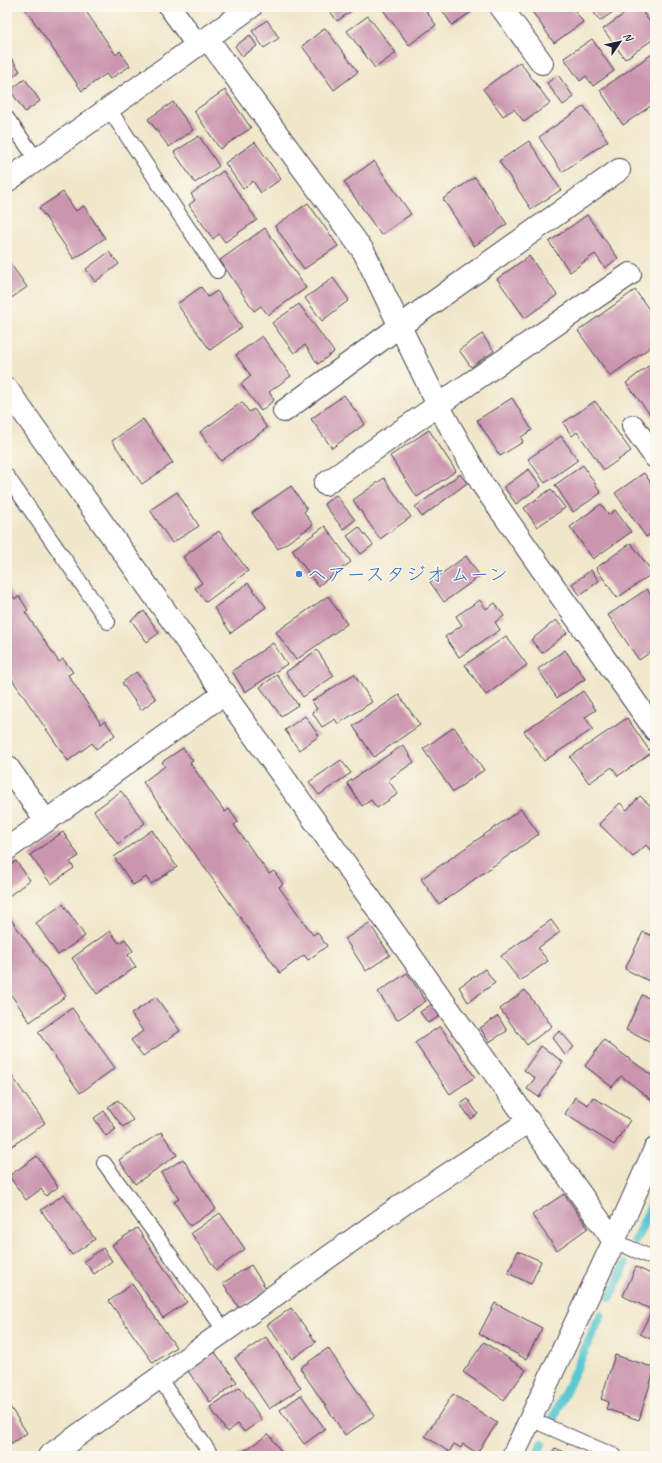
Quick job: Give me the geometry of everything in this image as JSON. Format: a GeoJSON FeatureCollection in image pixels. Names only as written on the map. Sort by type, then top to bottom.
{"type":"FeatureCollection","features":[{"type":"Feature","properties":{"kind":"street"},"geometry":{"type":"LineString","coordinates":[[170,7],[202,42],[364,252],[438,405],[482,484],[655,730]]}},
{"type":"Feature","properties":{"kind":"street"},"geometry":{"type":"LineString","coordinates":[[7,181],[251,7]]}},
{"type":"Feature","properties":{"kind":"street"},"geometry":{"type":"LineString","coordinates":[[501,7],[542,63]]}},
{"type":"Feature","properties":{"kind":"street"},"geometry":{"type":"LineString","coordinates":[[284,411],[400,326],[619,170]]}},
{"type":"Feature","properties":{"kind":"street"},"geometry":{"type":"LineString","coordinates":[[325,484],[630,274]]}},
{"type":"Feature","properties":{"kind":"street"},"geometry":{"type":"LineString","coordinates":[[7,389],[614,1241]]}},
{"type":"Feature","properties":{"kind":"street"},"geometry":{"type":"LineString","coordinates":[[632,426],[655,457]]}},
{"type":"Feature","properties":{"kind":"street"},"geometry":{"type":"LineString","coordinates":[[7,849],[187,722],[225,693]]}},
{"type":"Feature","properties":{"kind":"street"},"geometry":{"type":"LineString","coordinates":[[7,766],[46,821]]}},
{"type":"Feature","properties":{"kind":"street"},"geometry":{"type":"LineString","coordinates":[[50,1456],[406,1202],[529,1121]]}},
{"type":"Feature","properties":{"kind":"street"},"geometry":{"type":"LineString","coordinates":[[513,1456],[614,1241],[655,1149]]}},
{"type":"Feature","properties":{"kind":"lane"},"geometry":{"type":"LineString","coordinates":[[109,109],[217,271]]}},
{"type":"Feature","properties":{"kind":"lane"},"geometry":{"type":"LineString","coordinates":[[7,118],[37,160]]}},
{"type":"Feature","properties":{"kind":"lane"},"geometry":{"type":"LineString","coordinates":[[7,476],[108,622]]}},
{"type":"Feature","properties":{"kind":"lane"},"geometry":{"type":"LineString","coordinates":[[104,1163],[225,1331]]}},
{"type":"Feature","properties":{"kind":"lane"},"geometry":{"type":"LineString","coordinates":[[614,1241],[655,1259]]}},
{"type":"Feature","properties":{"kind":"lane"},"geometry":{"type":"LineString","coordinates":[[159,1378],[212,1456]]}},
{"type":"Feature","properties":{"kind":"lane"},"geometry":{"type":"LineString","coordinates":[[530,1420],[615,1456]]}},
{"type":"Feature","properties":{"kind":"building"},"geometry":{"type":"Polygon","coordinates":[[[24,7],[83,7],[116,55],[120,51],[130,66],[110,79],[106,74],[82,91],[24,7]]]}},
{"type":"Feature","properties":{"kind":"building"},"geometry":{"type":"Polygon","coordinates":[[[327,7],[357,7],[337,21],[327,7]]]}},
{"type":"Feature","properties":{"kind":"building"},"geometry":{"type":"Polygon","coordinates":[[[381,7],[423,7],[436,25],[409,45],[381,7]]]}},
{"type":"Feature","properties":{"kind":"building"},"geometry":{"type":"Polygon","coordinates":[[[440,7],[479,7],[452,25],[440,7]]]}},
{"type":"Feature","properties":{"kind":"building"},"geometry":{"type":"Polygon","coordinates":[[[529,7],[572,7],[583,22],[554,43],[529,7]]]}},
{"type":"Feature","properties":{"kind":"building"},"geometry":{"type":"Polygon","coordinates":[[[590,7],[620,7],[600,21],[590,7]]]}},
{"type":"Feature","properties":{"kind":"building"},"geometry":{"type":"Polygon","coordinates":[[[634,7],[639,7],[655,29],[655,38],[625,59],[603,29],[634,7]]]}},
{"type":"Feature","properties":{"kind":"building"},"geometry":{"type":"Polygon","coordinates":[[[368,16],[396,53],[375,68],[347,31],[368,16]]]}},
{"type":"Feature","properties":{"kind":"building"},"geometry":{"type":"Polygon","coordinates":[[[267,20],[279,38],[264,48],[252,31],[267,20]]]}},
{"type":"Feature","properties":{"kind":"building"},"geometry":{"type":"Polygon","coordinates":[[[325,28],[358,72],[334,90],[302,46],[325,28]]]}},
{"type":"Feature","properties":{"kind":"building"},"geometry":{"type":"Polygon","coordinates":[[[250,35],[257,46],[242,56],[235,46],[250,35]]]}},
{"type":"Feature","properties":{"kind":"building"},"geometry":{"type":"Polygon","coordinates":[[[592,39],[614,71],[593,86],[586,76],[580,81],[564,58],[592,39]]]}},
{"type":"Feature","properties":{"kind":"building"},"geometry":{"type":"Polygon","coordinates":[[[655,52],[655,103],[623,125],[600,90],[655,52]]]}},
{"type":"Feature","properties":{"kind":"building"},"geometry":{"type":"Polygon","coordinates":[[[9,55],[20,71],[7,81],[7,56],[9,55]]]}},
{"type":"Feature","properties":{"kind":"building"},"geometry":{"type":"Polygon","coordinates":[[[520,62],[550,103],[524,122],[514,109],[503,116],[483,89],[520,62]]]}},
{"type":"Feature","properties":{"kind":"building"},"geometry":{"type":"Polygon","coordinates":[[[558,75],[574,97],[563,105],[547,83],[558,75]]]}},
{"type":"Feature","properties":{"kind":"building"},"geometry":{"type":"Polygon","coordinates":[[[25,79],[40,101],[25,112],[10,90],[25,79]]]}},
{"type":"Feature","properties":{"kind":"building"},"geometry":{"type":"Polygon","coordinates":[[[225,90],[251,128],[220,149],[194,111],[225,90]]]}},
{"type":"Feature","properties":{"kind":"building"},"geometry":{"type":"Polygon","coordinates":[[[173,102],[193,130],[169,147],[148,119],[173,102]]]}},
{"type":"Feature","properties":{"kind":"building"},"geometry":{"type":"Polygon","coordinates":[[[584,106],[608,141],[562,172],[539,137],[584,106]]]}},
{"type":"Feature","properties":{"kind":"building"},"geometry":{"type":"Polygon","coordinates":[[[199,136],[219,166],[195,183],[174,152],[199,136]]]}},
{"type":"Feature","properties":{"kind":"building"},"geometry":{"type":"Polygon","coordinates":[[[529,141],[561,190],[531,209],[499,161],[529,141]]]}},
{"type":"Feature","properties":{"kind":"building"},"geometry":{"type":"Polygon","coordinates":[[[255,142],[281,179],[261,193],[253,181],[243,189],[225,163],[255,142]]]}},
{"type":"Feature","properties":{"kind":"building"},"geometry":{"type":"Polygon","coordinates":[[[374,161],[411,214],[381,235],[344,182],[374,161]]]}},
{"type":"Feature","properties":{"kind":"building"},"geometry":{"type":"Polygon","coordinates":[[[223,171],[257,220],[225,242],[219,234],[213,239],[189,205],[195,200],[191,194],[223,171]]]}},
{"type":"Feature","properties":{"kind":"building"},"geometry":{"type":"Polygon","coordinates":[[[475,177],[507,224],[474,246],[443,199],[475,177]]]}},
{"type":"Feature","properties":{"kind":"building"},"geometry":{"type":"Polygon","coordinates":[[[63,192],[76,211],[84,206],[105,238],[74,259],[39,208],[63,192]]]}},
{"type":"Feature","properties":{"kind":"building"},"geometry":{"type":"Polygon","coordinates":[[[308,203],[338,246],[304,269],[275,226],[308,203]]]}},
{"type":"Feature","properties":{"kind":"building"},"geometry":{"type":"Polygon","coordinates":[[[587,215],[618,258],[605,268],[595,254],[570,272],[549,242],[587,215]]]}},
{"type":"Feature","properties":{"kind":"building"},"geometry":{"type":"Polygon","coordinates":[[[265,228],[306,288],[268,315],[261,306],[254,311],[220,260],[265,228]]]}},
{"type":"Feature","properties":{"kind":"building"},"geometry":{"type":"Polygon","coordinates":[[[109,252],[119,264],[95,282],[86,269],[109,252]]]}},
{"type":"Feature","properties":{"kind":"building"},"geometry":{"type":"Polygon","coordinates":[[[529,256],[557,295],[525,318],[497,279],[529,256]]]}},
{"type":"Feature","properties":{"kind":"building"},"geometry":{"type":"Polygon","coordinates":[[[7,259],[27,287],[7,301],[7,259]]]}},
{"type":"Feature","properties":{"kind":"building"},"geometry":{"type":"Polygon","coordinates":[[[333,278],[349,300],[322,321],[305,298],[333,278]]]}},
{"type":"Feature","properties":{"kind":"building"},"geometry":{"type":"Polygon","coordinates":[[[201,287],[208,297],[217,291],[242,327],[210,350],[177,304],[201,287]]]}},
{"type":"Feature","properties":{"kind":"building"},"geometry":{"type":"Polygon","coordinates":[[[635,290],[655,318],[655,344],[610,376],[578,331],[635,290]]]}},
{"type":"Feature","properties":{"kind":"building"},"geometry":{"type":"Polygon","coordinates":[[[299,304],[334,352],[318,364],[305,345],[294,353],[272,323],[299,304]]]}},
{"type":"Feature","properties":{"kind":"building"},"geometry":{"type":"Polygon","coordinates":[[[482,334],[494,351],[471,367],[459,350],[482,334]]]}},
{"type":"Feature","properties":{"kind":"building"},"geometry":{"type":"Polygon","coordinates":[[[262,336],[291,376],[269,392],[274,400],[261,411],[241,384],[251,376],[236,355],[262,336]]]}},
{"type":"Feature","properties":{"kind":"building"},"geometry":{"type":"Polygon","coordinates":[[[655,361],[655,421],[626,383],[655,361]]]}},
{"type":"Feature","properties":{"kind":"building"},"geometry":{"type":"Polygon","coordinates":[[[344,395],[365,424],[332,448],[311,419],[344,395]]]}},
{"type":"Feature","properties":{"kind":"building"},"geometry":{"type":"Polygon","coordinates":[[[512,398],[532,430],[521,437],[523,442],[500,456],[477,420],[512,398]]]}},
{"type":"Feature","properties":{"kind":"building"},"geometry":{"type":"Polygon","coordinates":[[[595,401],[631,451],[604,470],[577,432],[572,436],[563,423],[595,401]]]}},
{"type":"Feature","properties":{"kind":"building"},"geometry":{"type":"Polygon","coordinates":[[[242,402],[249,412],[254,409],[267,428],[221,461],[200,432],[242,402]]]}},
{"type":"Feature","properties":{"kind":"building"},"geometry":{"type":"Polygon","coordinates":[[[143,419],[173,463],[142,484],[112,441],[143,419]]]}},
{"type":"Feature","properties":{"kind":"building"},"geometry":{"type":"Polygon","coordinates":[[[429,430],[456,471],[417,497],[390,456],[429,430]]]}},
{"type":"Feature","properties":{"kind":"building"},"geometry":{"type":"Polygon","coordinates":[[[561,436],[578,460],[545,483],[528,459],[561,436]]]}},
{"type":"Feature","properties":{"kind":"building"},"geometry":{"type":"Polygon","coordinates":[[[583,465],[601,493],[573,512],[555,485],[583,465]]]}},
{"type":"Feature","properties":{"kind":"building"},"geometry":{"type":"Polygon","coordinates":[[[529,469],[541,486],[516,504],[504,487],[529,469]]]}},
{"type":"Feature","properties":{"kind":"building"},"geometry":{"type":"Polygon","coordinates":[[[644,473],[655,489],[655,531],[646,537],[615,493],[644,473]]]}},
{"type":"Feature","properties":{"kind":"building"},"geometry":{"type":"Polygon","coordinates":[[[460,474],[467,483],[422,517],[415,507],[460,474]]]}},
{"type":"Feature","properties":{"kind":"building"},"geometry":{"type":"Polygon","coordinates":[[[384,478],[411,517],[380,539],[353,500],[384,478]]]}},
{"type":"Feature","properties":{"kind":"building"},"geometry":{"type":"Polygon","coordinates":[[[291,486],[307,509],[304,512],[313,525],[278,549],[252,513],[291,486]]]}},
{"type":"Feature","properties":{"kind":"building"},"geometry":{"type":"Polygon","coordinates":[[[551,489],[565,508],[537,527],[524,508],[551,489]]]}},
{"type":"Feature","properties":{"kind":"building"},"geometry":{"type":"Polygon","coordinates":[[[177,492],[199,526],[172,543],[150,510],[177,492]]]}},
{"type":"Feature","properties":{"kind":"building"},"geometry":{"type":"Polygon","coordinates":[[[336,495],[355,520],[343,529],[324,504],[336,495]]]}},
{"type":"Feature","properties":{"kind":"building"},"geometry":{"type":"Polygon","coordinates":[[[601,504],[609,515],[615,510],[631,532],[593,559],[570,527],[601,504]]]}},
{"type":"Feature","properties":{"kind":"building"},"geometry":{"type":"Polygon","coordinates":[[[325,526],[351,562],[318,586],[292,550],[325,526]]]}},
{"type":"Feature","properties":{"kind":"building"},"geometry":{"type":"Polygon","coordinates":[[[359,527],[373,545],[361,554],[347,536],[359,527]]]}},
{"type":"Feature","properties":{"kind":"building"},"geometry":{"type":"Polygon","coordinates":[[[219,531],[248,571],[206,602],[195,588],[202,583],[183,557],[219,531]]]}},
{"type":"Feature","properties":{"kind":"building"},"geometry":{"type":"Polygon","coordinates":[[[631,543],[653,573],[617,598],[596,568],[631,543]]]}},
{"type":"Feature","properties":{"kind":"building"},"geometry":{"type":"Polygon","coordinates":[[[466,556],[480,576],[444,602],[430,582],[466,556]]]}},
{"type":"Feature","properties":{"kind":"building"},"geometry":{"type":"Polygon","coordinates":[[[591,570],[599,581],[580,595],[572,584],[591,570]]]}},
{"type":"Feature","properties":{"kind":"building"},"geometry":{"type":"Polygon","coordinates":[[[248,583],[266,607],[231,633],[214,608],[248,583]]]}},
{"type":"Feature","properties":{"kind":"building"},"geometry":{"type":"Polygon","coordinates":[[[7,587],[15,599],[19,596],[28,610],[25,612],[59,662],[63,659],[73,672],[68,675],[101,724],[105,721],[115,735],[96,749],[92,743],[68,761],[7,672],[7,587]]]}},
{"type":"Feature","properties":{"kind":"building"},"geometry":{"type":"Polygon","coordinates":[[[647,589],[655,602],[655,649],[639,660],[608,615],[647,589]]]}},
{"type":"Feature","properties":{"kind":"building"},"geometry":{"type":"Polygon","coordinates":[[[328,596],[347,624],[296,660],[276,632],[328,596]]]}},
{"type":"Feature","properties":{"kind":"building"},"geometry":{"type":"Polygon","coordinates":[[[480,600],[486,609],[495,603],[504,616],[495,622],[500,630],[459,657],[445,637],[462,625],[456,616],[480,600]]]}},
{"type":"Feature","properties":{"kind":"building"},"geometry":{"type":"Polygon","coordinates":[[[144,611],[159,633],[147,642],[131,620],[144,611]]]}},
{"type":"Feature","properties":{"kind":"building"},"geometry":{"type":"Polygon","coordinates":[[[556,620],[567,633],[542,653],[531,640],[556,620]]]}},
{"type":"Feature","properties":{"kind":"building"},"geometry":{"type":"Polygon","coordinates":[[[506,636],[527,665],[486,695],[465,665],[506,636]]]}},
{"type":"Feature","properties":{"kind":"building"},"geometry":{"type":"Polygon","coordinates":[[[273,643],[287,664],[245,692],[232,671],[273,643]]]}},
{"type":"Feature","properties":{"kind":"building"},"geometry":{"type":"Polygon","coordinates":[[[317,650],[334,676],[303,697],[286,672],[317,650]]]}},
{"type":"Feature","properties":{"kind":"building"},"geometry":{"type":"Polygon","coordinates":[[[565,650],[585,679],[557,698],[538,669],[565,650]]]}},
{"type":"Feature","properties":{"kind":"building"},"geometry":{"type":"Polygon","coordinates":[[[136,672],[156,699],[141,710],[122,683],[136,672]]]}},
{"type":"Feature","properties":{"kind":"building"},"geometry":{"type":"Polygon","coordinates":[[[354,674],[372,702],[338,724],[335,719],[322,727],[312,712],[317,709],[312,701],[354,674]]]}},
{"type":"Feature","properties":{"kind":"building"},"geometry":{"type":"Polygon","coordinates":[[[277,675],[298,705],[281,716],[260,687],[277,675]]]}},
{"type":"Feature","properties":{"kind":"building"},"geometry":{"type":"Polygon","coordinates":[[[583,691],[596,710],[585,717],[593,729],[544,761],[524,731],[583,691]]]}},
{"type":"Feature","properties":{"kind":"building"},"geometry":{"type":"Polygon","coordinates":[[[399,695],[420,725],[374,757],[353,726],[399,695]]]}},
{"type":"Feature","properties":{"kind":"building"},"geometry":{"type":"Polygon","coordinates":[[[305,716],[319,736],[299,750],[285,730],[305,716]]]}},
{"type":"Feature","properties":{"kind":"building"},"geometry":{"type":"Polygon","coordinates":[[[627,718],[651,753],[618,776],[612,767],[589,783],[570,757],[627,718]]]}},
{"type":"Feature","properties":{"kind":"building"},"geometry":{"type":"Polygon","coordinates":[[[454,727],[484,770],[453,792],[423,749],[454,727]]]}},
{"type":"Feature","properties":{"kind":"building"},"geometry":{"type":"Polygon","coordinates":[[[403,745],[414,762],[388,780],[398,794],[377,808],[371,800],[362,806],[347,783],[403,745]]]}},
{"type":"Feature","properties":{"kind":"building"},"geometry":{"type":"Polygon","coordinates":[[[183,748],[193,761],[190,763],[225,812],[229,809],[238,822],[234,825],[269,874],[274,871],[283,884],[279,887],[313,935],[317,932],[327,946],[308,960],[304,955],[280,973],[143,782],[165,766],[162,762],[183,748]]]}},
{"type":"Feature","properties":{"kind":"building"},"geometry":{"type":"Polygon","coordinates":[[[341,760],[351,773],[319,795],[309,782],[341,760]]]}},
{"type":"Feature","properties":{"kind":"building"},"geometry":{"type":"Polygon","coordinates":[[[121,791],[145,823],[118,844],[94,811],[121,791]]]}},
{"type":"Feature","properties":{"kind":"building"},"geometry":{"type":"Polygon","coordinates":[[[640,796],[655,810],[655,855],[646,845],[633,857],[599,824],[620,803],[627,810],[640,796]]]}},
{"type":"Feature","properties":{"kind":"building"},"geometry":{"type":"Polygon","coordinates":[[[521,809],[539,834],[439,904],[421,879],[521,809]]]}},
{"type":"Feature","properties":{"kind":"building"},"geometry":{"type":"Polygon","coordinates":[[[152,830],[177,867],[151,884],[146,877],[133,885],[114,857],[152,830]]]}},
{"type":"Feature","properties":{"kind":"building"},"geometry":{"type":"Polygon","coordinates":[[[63,832],[79,856],[70,862],[74,868],[51,884],[30,855],[63,832]]]}},
{"type":"Feature","properties":{"kind":"building"},"geometry":{"type":"Polygon","coordinates":[[[16,861],[30,880],[9,896],[7,893],[7,868],[16,861]]]}},
{"type":"Feature","properties":{"kind":"building"},"geometry":{"type":"Polygon","coordinates":[[[63,904],[85,936],[58,955],[36,923],[63,904]]]}},
{"type":"Feature","properties":{"kind":"building"},"geometry":{"type":"Polygon","coordinates":[[[7,914],[66,996],[30,1022],[7,989],[7,914]]]}},
{"type":"Feature","properties":{"kind":"building"},"geometry":{"type":"Polygon","coordinates":[[[551,920],[560,932],[538,948],[548,961],[520,981],[501,956],[551,920]]]}},
{"type":"Feature","properties":{"kind":"building"},"geometry":{"type":"Polygon","coordinates":[[[369,923],[390,955],[366,971],[345,939],[369,923]]]}},
{"type":"Feature","properties":{"kind":"building"},"geometry":{"type":"Polygon","coordinates":[[[110,931],[119,943],[125,939],[133,951],[128,955],[136,967],[97,994],[72,958],[110,931]]]}},
{"type":"Feature","properties":{"kind":"building"},"geometry":{"type":"Polygon","coordinates":[[[643,932],[655,937],[655,984],[625,969],[643,932]]]}},
{"type":"Feature","properties":{"kind":"building"},"geometry":{"type":"Polygon","coordinates":[[[485,969],[495,983],[468,1002],[459,987],[485,969]]]}},
{"type":"Feature","properties":{"kind":"building"},"geometry":{"type":"Polygon","coordinates":[[[407,973],[426,1001],[397,1020],[378,992],[407,973]]]}},
{"type":"Feature","properties":{"kind":"building"},"geometry":{"type":"Polygon","coordinates":[[[525,990],[552,1026],[527,1045],[500,1009],[525,990]]]}},
{"type":"Feature","properties":{"kind":"building"},"geometry":{"type":"Polygon","coordinates":[[[642,995],[655,1001],[655,1045],[626,1030],[642,995]]]}},
{"type":"Feature","properties":{"kind":"building"},"geometry":{"type":"Polygon","coordinates":[[[156,997],[180,1031],[143,1056],[131,1040],[143,1031],[131,1014],[156,997]]]}},
{"type":"Feature","properties":{"kind":"building"},"geometry":{"type":"Polygon","coordinates":[[[432,1004],[440,1016],[428,1023],[420,1012],[432,1004]]]}},
{"type":"Feature","properties":{"kind":"building"},"geometry":{"type":"Polygon","coordinates":[[[72,1008],[115,1068],[80,1093],[38,1032],[72,1008]]]}},
{"type":"Feature","properties":{"kind":"building"},"geometry":{"type":"Polygon","coordinates":[[[498,1016],[507,1031],[489,1042],[480,1028],[498,1016]]]}},
{"type":"Feature","properties":{"kind":"building"},"geometry":{"type":"Polygon","coordinates":[[[440,1026],[475,1077],[450,1094],[415,1043],[440,1026]]]}},
{"type":"Feature","properties":{"kind":"building"},"geometry":{"type":"Polygon","coordinates":[[[560,1031],[574,1047],[565,1055],[552,1038],[560,1031]]]}},
{"type":"Feature","properties":{"kind":"building"},"geometry":{"type":"Polygon","coordinates":[[[604,1040],[655,1078],[655,1099],[653,1101],[621,1076],[612,1087],[585,1066],[604,1040]]]}},
{"type":"Feature","properties":{"kind":"building"},"geometry":{"type":"Polygon","coordinates":[[[541,1046],[563,1062],[539,1097],[527,1089],[535,1078],[524,1070],[541,1046]]]}},
{"type":"Feature","properties":{"kind":"building"},"geometry":{"type":"Polygon","coordinates":[[[9,1072],[45,1123],[12,1146],[7,1139],[7,1073],[9,1072]]]}},
{"type":"Feature","properties":{"kind":"building"},"geometry":{"type":"Polygon","coordinates":[[[575,1097],[588,1105],[593,1097],[630,1120],[614,1145],[565,1114],[575,1097]]]}},
{"type":"Feature","properties":{"kind":"building"},"geometry":{"type":"Polygon","coordinates":[[[468,1099],[478,1114],[471,1119],[460,1104],[468,1099]]]}},
{"type":"Feature","properties":{"kind":"building"},"geometry":{"type":"Polygon","coordinates":[[[118,1100],[133,1120],[123,1127],[108,1107],[118,1100]]]}},
{"type":"Feature","properties":{"kind":"building"},"geometry":{"type":"Polygon","coordinates":[[[104,1111],[116,1129],[106,1136],[94,1118],[104,1111]]]}},
{"type":"Feature","properties":{"kind":"building"},"geometry":{"type":"Polygon","coordinates":[[[161,1132],[177,1155],[135,1184],[119,1160],[161,1132]]]}},
{"type":"Feature","properties":{"kind":"building"},"geometry":{"type":"Polygon","coordinates":[[[37,1156],[58,1187],[46,1196],[41,1189],[26,1200],[9,1176],[37,1156]]]}},
{"type":"Feature","properties":{"kind":"building"},"geometry":{"type":"Polygon","coordinates":[[[183,1159],[216,1209],[190,1226],[174,1202],[179,1199],[161,1173],[183,1159]]]}},
{"type":"Feature","properties":{"kind":"building"},"geometry":{"type":"Polygon","coordinates":[[[64,1194],[95,1239],[72,1255],[41,1210],[64,1194]]]}},
{"type":"Feature","properties":{"kind":"building"},"geometry":{"type":"Polygon","coordinates":[[[564,1194],[588,1228],[557,1250],[532,1215],[564,1194]]]}},
{"type":"Feature","properties":{"kind":"building"},"geometry":{"type":"Polygon","coordinates":[[[220,1213],[245,1249],[216,1270],[191,1233],[220,1213]]]}},
{"type":"Feature","properties":{"kind":"building"},"geometry":{"type":"Polygon","coordinates":[[[137,1228],[187,1302],[163,1318],[112,1245],[137,1228]]]}},
{"type":"Feature","properties":{"kind":"building"},"geometry":{"type":"Polygon","coordinates":[[[103,1248],[112,1261],[94,1274],[84,1261],[103,1248]]]}},
{"type":"Feature","properties":{"kind":"building"},"geometry":{"type":"Polygon","coordinates":[[[518,1251],[541,1261],[531,1284],[508,1273],[518,1251]]]}},
{"type":"Feature","properties":{"kind":"building"},"geometry":{"type":"Polygon","coordinates":[[[251,1265],[267,1290],[239,1308],[223,1283],[251,1265]]]}},
{"type":"Feature","properties":{"kind":"building"},"geometry":{"type":"Polygon","coordinates":[[[636,1267],[655,1276],[655,1341],[640,1334],[652,1310],[623,1296],[636,1267]]]}},
{"type":"Feature","properties":{"kind":"building"},"geometry":{"type":"Polygon","coordinates":[[[132,1284],[176,1347],[153,1363],[109,1301],[132,1284]]]}},
{"type":"Feature","properties":{"kind":"building"},"geometry":{"type":"Polygon","coordinates":[[[495,1303],[542,1328],[526,1359],[479,1334],[495,1303]]]}},
{"type":"Feature","properties":{"kind":"building"},"geometry":{"type":"Polygon","coordinates":[[[291,1308],[316,1342],[292,1359],[267,1325],[291,1308]]]}},
{"type":"Feature","properties":{"kind":"building"},"geometry":{"type":"Polygon","coordinates":[[[266,1337],[301,1388],[269,1409],[235,1358],[266,1337]]]}},
{"type":"Feature","properties":{"kind":"building"},"geometry":{"type":"Polygon","coordinates":[[[484,1342],[526,1370],[504,1400],[463,1372],[484,1342]]]}},
{"type":"Feature","properties":{"kind":"building"},"geometry":{"type":"Polygon","coordinates":[[[328,1348],[374,1416],[345,1435],[300,1368],[328,1348]]]}},
{"type":"Feature","properties":{"kind":"building"},"geometry":{"type":"Polygon","coordinates":[[[214,1351],[237,1382],[210,1402],[188,1371],[214,1351]]]}},
{"type":"Feature","properties":{"kind":"building"},"geometry":{"type":"Polygon","coordinates":[[[615,1355],[655,1368],[639,1420],[606,1409],[609,1402],[601,1399],[615,1355]]]}},
{"type":"Feature","properties":{"kind":"building"},"geometry":{"type":"Polygon","coordinates":[[[240,1387],[262,1420],[244,1432],[238,1424],[227,1432],[210,1407],[240,1387]]]}},
{"type":"Feature","properties":{"kind":"building"},"geometry":{"type":"Polygon","coordinates":[[[453,1394],[497,1423],[477,1453],[463,1444],[461,1448],[454,1444],[449,1452],[425,1436],[453,1394]]]}},
{"type":"Feature","properties":{"kind":"building"},"geometry":{"type":"Polygon","coordinates":[[[301,1395],[325,1429],[304,1444],[280,1410],[301,1395]]]}},
{"type":"Feature","properties":{"kind":"building"},"geometry":{"type":"Polygon","coordinates":[[[7,1402],[27,1433],[7,1446],[7,1402]]]}},
{"type":"Feature","properties":{"kind":"building"},"geometry":{"type":"Polygon","coordinates":[[[269,1434],[284,1456],[236,1456],[269,1434]]]}},
{"type":"Feature","properties":{"kind":"building"},"geometry":{"type":"Polygon","coordinates":[[[555,1448],[574,1456],[551,1456],[555,1448]]]}},
{"type":"Feature","properties":{"kind":"waterway"},"geometry":{"type":"LineString","coordinates":[[635,1241],[655,1198]]}},
{"type":"Feature","properties":{"kind":"waterway"},"geometry":{"type":"LineString","coordinates":[[610,1297],[625,1265]]}},
{"type":"Feature","properties":{"kind":"waterway"},"geometry":{"type":"LineString","coordinates":[[553,1419],[601,1315]]}},
{"type":"Feature","properties":{"kind":"waterway"},"geometry":{"type":"LineString","coordinates":[[536,1456],[542,1443]]}},
{"type":"Feature","properties":{"kind":"place","name":"ヘアースタジオ ムーン"},"geometry":{"type":"Point","coordinates":[299,574]}}]}
